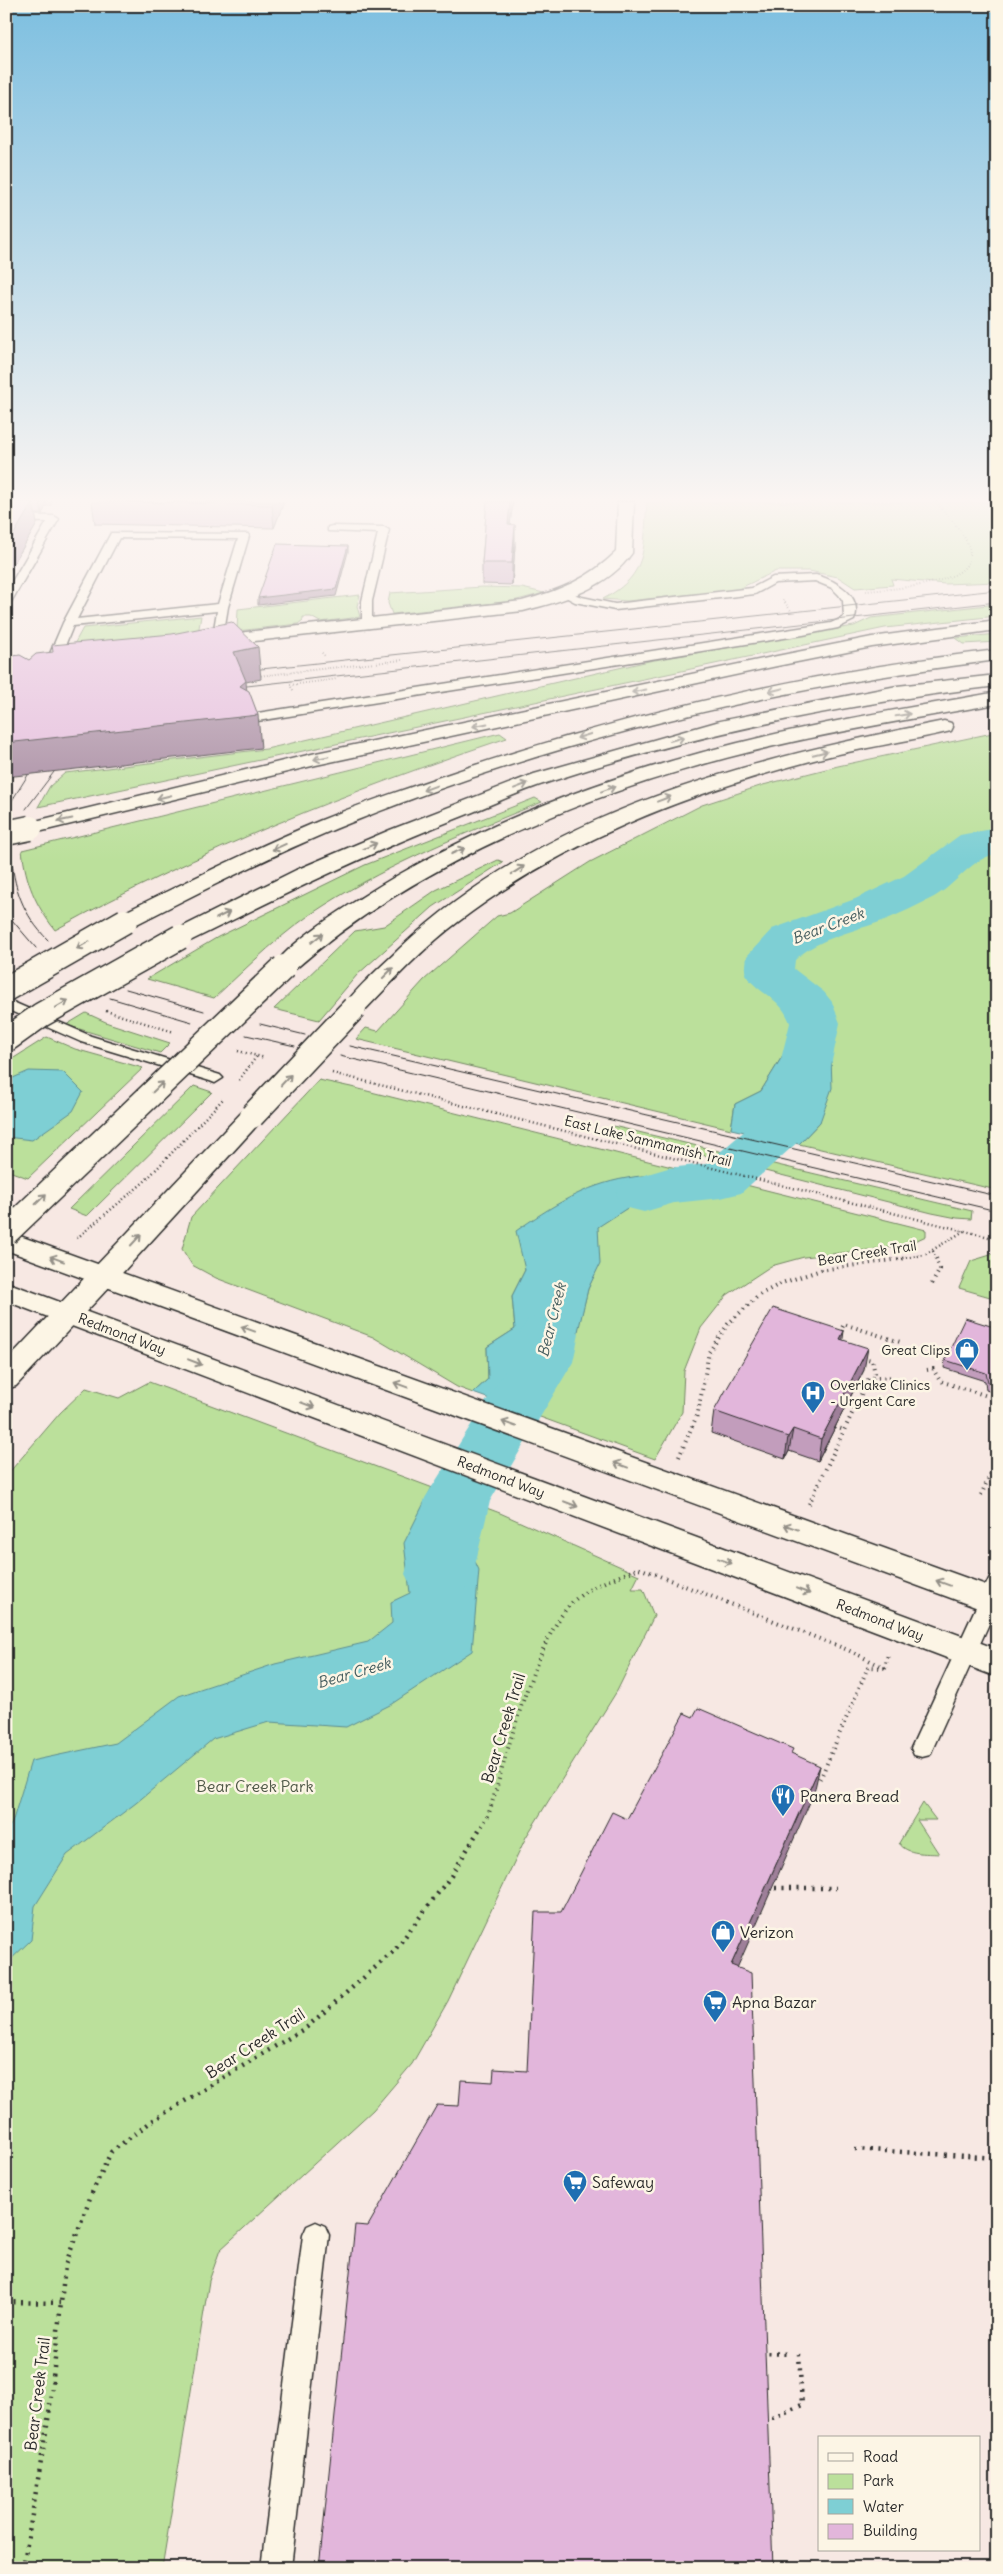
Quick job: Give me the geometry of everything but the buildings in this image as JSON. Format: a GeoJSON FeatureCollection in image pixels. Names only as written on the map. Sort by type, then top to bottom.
{"type":"FeatureCollection","features":[{"type":"Feature","properties":{"kind":"main road"},"geometry":{"type":"LineString","coordinates":[[190,644],[391,622]]}},
{"type":"Feature","properties":{"kind":"main road"},"geometry":{"type":"LineString","coordinates":[[6,833],[316,760],[777,661],[872,642],[997,625]]}},
{"type":"Feature","properties":{"kind":"main road"},"geometry":{"type":"LineString","coordinates":[[6,989],[125,921],[256,857],[326,826],[519,756],[624,724],[834,677],[997,655]]}},
{"type":"Feature","properties":{"kind":"main road"},"geometry":{"type":"LineString","coordinates":[[6,1040],[41,1015],[180,937],[312,871],[397,834],[541,778],[720,727],[897,692],[997,680]]}},
{"type":"Feature","properties":{"kind":"main road"},"geometry":{"type":"LineString","coordinates":[[6,1233],[284,967],[332,926],[408,879],[455,853],[559,807],[646,776],[740,748],[855,723],[997,698]]}},
{"type":"Feature","properties":{"kind":"main road"},"geometry":{"type":"LineString","coordinates":[[6,1379],[354,1008],[410,951],[450,916],[544,854],[610,820],[698,787],[788,761],[874,740],[997,717]]}},
{"type":"Feature","properties":{"kind":"main road"},"geometry":{"type":"LineString","coordinates":[[6,1240],[555,1441],[994,1595]]}},
{"type":"Feature","properties":{"kind":"main road","name":"Redmond Way"},"geometry":{"type":"LineString","coordinates":[[6,1290],[997,1663]]}},
{"type":"Feature","properties":{"kind":"lane"},"geometry":{"type":"LineString","coordinates":[[55,657],[69,623],[77,622]]}},
{"type":"Feature","properties":{"kind":"lane"},"geometry":{"type":"LineString","coordinates":[[218,641],[221,622]]}},
{"type":"Feature","properties":{"kind":"lane"},"geometry":{"type":"LineString","coordinates":[[251,718],[803,632],[834,626],[842,622]]}},
{"type":"Feature","properties":{"kind":"lane"},"geometry":{"type":"LineString","coordinates":[[6,1003],[86,1039],[215,1078]]}},
{"type":"Feature","properties":{"kind":"lane"},"geometry":{"type":"LineString","coordinates":[[922,1748],[994,1595]]}},
{"type":"Feature","properties":{"kind":"lane"},"geometry":{"type":"LineString","coordinates":[[276,2568],[316,2235]]}},
{"type":"Feature","properties":{"kind":"path"},"geometry":{"type":"LineString","coordinates":[[322,653],[326,658]]}},
{"type":"Feature","properties":{"kind":"path"},"geometry":{"type":"LineString","coordinates":[[257,676],[402,660]]}},
{"type":"Feature","properties":{"kind":"path"},"geometry":{"type":"LineString","coordinates":[[290,685],[337,679]]}},
{"type":"Feature","properties":{"kind":"path"},"geometry":{"type":"LineString","coordinates":[[103,1010],[180,1034]]}},
{"type":"Feature","properties":{"kind":"path"},"geometry":{"type":"LineString","coordinates":[[232,1049],[257,1056],[232,1088]]}},
{"type":"Feature","properties":{"kind":"path","name":"East Lake Sammamish Trail"},"geometry":{"type":"LineString","coordinates":[[326,1072],[964,1230]]}},
{"type":"Feature","properties":{"kind":"path"},"geometry":{"type":"LineString","coordinates":[[87,1229],[144,1182],[214,1111],[226,1096]]}},
{"type":"Feature","properties":{"kind":"path"},"geometry":{"type":"LineString","coordinates":[[964,1230],[997,1238]]}},
{"type":"Feature","properties":{"kind":"path","name":"Bear Creek Trail"},"geometry":{"type":"LineString","coordinates":[[677,1461],[698,1413],[709,1352],[728,1324],[759,1295],[782,1283],[821,1270],[913,1257],[933,1251],[964,1230]]}},
{"type":"Feature","properties":{"kind":"path","name":"Bear Creek Trail"},"geometry":{"type":"LineString","coordinates":[[932,1284],[940,1269],[933,1251]]}},
{"type":"Feature","properties":{"kind":"path"},"geometry":{"type":"LineString","coordinates":[[836,1339],[844,1324],[900,1342]]}},
{"type":"Feature","properties":{"kind":"path"},"geometry":{"type":"LineString","coordinates":[[856,1355],[872,1360],[876,1378]]}},
{"type":"Feature","properties":{"kind":"path"},"geometry":{"type":"LineString","coordinates":[[927,1370],[932,1369],[940,1380],[997,1399]]}},
{"type":"Feature","properties":{"kind":"path"},"geometry":{"type":"LineString","coordinates":[[808,1506],[870,1378],[894,1377]]}},
{"type":"Feature","properties":{"kind":"path"},"geometry":{"type":"LineString","coordinates":[[835,1427],[844,1430]]}},
{"type":"Feature","properties":{"kind":"path"},"geometry":{"type":"LineString","coordinates":[[981,1495],[997,1460]]}},
{"type":"Feature","properties":{"kind":"path","name":"Bear Creek Trail"},"geometry":{"type":"LineString","coordinates":[[23,2568],[49,2414],[65,2266],[91,2194],[111,2152],[152,2121],[307,2027],[394,1951],[451,1876],[488,1816],[534,1670],[557,1622],[575,1599],[639,1568],[848,1650],[885,1668],[868,1667],[819,1780]]}},
{"type":"Feature","properties":{"kind":"path"},"geometry":{"type":"LineString","coordinates":[[810,1776],[819,1780],[813,1788]]}},
{"type":"Feature","properties":{"kind":"path"},"geometry":{"type":"LineString","coordinates":[[774,1888],[836,1888]]}},
{"type":"Feature","properties":{"kind":"path"},"geometry":{"type":"LineString","coordinates":[[856,2149],[997,2158]]}},
{"type":"Feature","properties":{"kind":"path"},"geometry":{"type":"LineString","coordinates":[[6,2302],[60,2303]]}},
{"type":"Feature","properties":{"kind":"path"},"geometry":{"type":"LineString","coordinates":[[751,2352],[790,2354]]}},
{"type":"Feature","properties":{"kind":"path"},"geometry":{"type":"LineString","coordinates":[[758,2424],[802,2405],[799,2354]]}},
{"type":"Feature","properties":{"kind":"green space"},"geometry":{"type":"Polygon","coordinates":[[[141,622],[200,622],[198,634],[72,648],[83,628],[141,622]]]}},
{"type":"Feature","properties":{"kind":"green space"},"geometry":{"type":"Polygon","coordinates":[[[237,622],[300,622],[298,624],[237,631],[237,622]]]}},
{"type":"Feature","properties":{"kind":"green space"},"geometry":{"type":"Polygon","coordinates":[[[862,622],[940,622],[885,628],[38,807],[50,786],[65,773],[266,749],[649,661],[854,626],[862,622]]]}},
{"type":"Feature","properties":{"kind":"green space"},"geometry":{"type":"Polygon","coordinates":[[[997,634],[997,642],[964,644],[956,638],[997,634]]]}},
{"type":"Feature","properties":{"kind":"green space"},"geometry":{"type":"Polygon","coordinates":[[[997,732],[997,1190],[799,1144],[820,1122],[799,1029],[761,1091],[735,1104],[731,1129],[356,1039],[366,1028],[378,1031],[424,980],[497,916],[510,913],[590,862],[702,805],[763,785],[838,766],[997,732]]]}},
{"type":"Feature","properties":{"kind":"green space"},"geometry":{"type":"Polygon","coordinates":[[[500,733],[507,738],[390,779],[276,824],[165,874],[55,930],[32,893],[22,850],[500,733]]]}},
{"type":"Feature","properties":{"kind":"green space"},"geometry":{"type":"Polygon","coordinates":[[[535,798],[542,802],[404,861],[325,905],[295,925],[214,998],[147,979],[218,937],[365,865],[535,798]]]}},
{"type":"Feature","properties":{"kind":"green space"},"geometry":{"type":"Polygon","coordinates":[[[498,860],[503,862],[433,907],[357,975],[319,1020],[274,1009],[355,931],[384,926],[436,890],[498,860]]]}},
{"type":"Feature","properties":{"kind":"green space"},"geometry":{"type":"Polygon","coordinates":[[[86,1013],[108,1023],[170,1043],[160,1053],[66,1025],[86,1013]]]}},
{"type":"Feature","properties":{"kind":"green space"},"geometry":{"type":"Polygon","coordinates":[[[47,1037],[75,1049],[143,1068],[28,1178],[6,1170],[6,1063],[47,1037]]]}},
{"type":"Feature","properties":{"kind":"green space"},"geometry":{"type":"Polygon","coordinates":[[[319,1080],[692,1172],[670,1175],[525,1270],[512,1296],[515,1329],[487,1347],[488,1379],[473,1393],[457,1387],[373,1337],[216,1278],[192,1265],[182,1249],[191,1217],[319,1080]]]}},
{"type":"Feature","properties":{"kind":"green space"},"geometry":{"type":"Polygon","coordinates":[[[194,1086],[212,1092],[87,1216],[69,1209],[194,1086]]]}},
{"type":"Feature","properties":{"kind":"green space"},"geometry":{"type":"Polygon","coordinates":[[[613,1126],[727,1153],[722,1160],[610,1132],[613,1126]]]}},
{"type":"Feature","properties":{"kind":"green space"},"geometry":{"type":"Polygon","coordinates":[[[765,1162],[972,1211],[971,1219],[932,1213],[757,1169],[765,1162]]]}},
{"type":"Feature","properties":{"kind":"green space"},"geometry":{"type":"Polygon","coordinates":[[[742,1184],[926,1230],[926,1236],[904,1246],[804,1257],[771,1266],[727,1295],[701,1328],[684,1371],[682,1412],[655,1459],[518,1409],[571,1357],[588,1289],[599,1264],[597,1227],[630,1206],[742,1184]]]}},
{"type":"Feature","properties":{"kind":"green space"},"geometry":{"type":"Polygon","coordinates":[[[997,1253],[997,1299],[959,1288],[971,1261],[997,1253]]]}},
{"type":"Feature","properties":{"kind":"green space","name":"Bear Creek Park"},"geometry":{"type":"Polygon","coordinates":[[[149,1382],[500,1513],[639,1575],[632,1589],[643,1589],[654,1616],[617,1691],[526,1837],[448,2001],[412,2064],[373,2110],[220,2250],[209,2281],[162,2568],[6,2568],[6,1476],[60,1413],[86,1388],[119,1398],[149,1382]]]}},
{"type":"Feature","properties":{"kind":"green space"},"geometry":{"type":"Polygon","coordinates":[[[923,1803],[936,1820],[917,1820],[939,1854],[907,1850],[899,1843],[923,1803]]]}},
{"type":"Feature","properties":{"kind":"water"},"geometry":{"type":"Polygon","coordinates":[[[830,1024],[832,1088],[820,1122],[799,1144],[731,1129],[735,1104],[761,1091],[799,1029],[830,1024]]]}},
{"type":"Feature","properties":{"kind":"water"},"geometry":{"type":"Polygon","coordinates":[[[29,1071],[63,1072],[83,1092],[73,1111],[32,1140],[6,1137],[6,1081],[29,1071]]]}},
{"type":"Feature","properties":{"kind":"water"},"geometry":{"type":"Polygon","coordinates":[[[692,1172],[742,1184],[629,1207],[598,1227],[600,1264],[588,1289],[572,1357],[518,1409],[473,1393],[488,1379],[487,1347],[515,1329],[512,1296],[525,1270],[516,1231],[568,1198],[597,1186],[635,1177],[692,1172]]]}},
{"type":"Feature","properties":{"kind":"water"},"geometry":{"type":"Polygon","coordinates":[[[432,1487],[465,1499],[463,1535],[479,1570],[472,1651],[390,1705],[346,1727],[269,1722],[213,1739],[136,1803],[67,1855],[35,1906],[31,1940],[6,1964],[6,1831],[12,1823],[31,1761],[116,1743],[179,1696],[275,1664],[368,1642],[392,1623],[391,1602],[410,1593],[404,1543],[432,1487]]]}},
{"type":"Feature","properties":{"kind":"waterway","name":"Bear Creek"},"geometry":{"type":"LineString","coordinates":[[644,1194],[668,1186],[721,1180],[793,1117],[815,1023],[807,1002],[769,974],[771,956],[789,939],[871,909],[920,886],[952,860],[976,844],[997,841]]}},
{"type":"Feature","properties":{"kind":"waterway","name":"Bear Creek"},"geometry":{"type":"LineString","coordinates":[[439,1574],[458,1498],[542,1362],[549,1334]]}},
{"type":"Feature","properties":{"kind":"tram line"},"geometry":{"type":"LineString","coordinates":[[252,670],[698,622]]}},
{"type":"Feature","properties":{"kind":"tram line"},"geometry":{"type":"LineString","coordinates":[[238,687],[817,622]]}},
{"type":"Feature","properties":{"kind":"tram line"},"geometry":{"type":"LineString","coordinates":[[26,809],[54,772]]}},
{"type":"Feature","properties":{"kind":"tram line"},"geometry":{"type":"LineString","coordinates":[[6,810],[28,775]]}},
{"type":"Feature","properties":{"kind":"tram line"},"geometry":{"type":"LineString","coordinates":[[11,852],[14,877],[21,900],[32,921],[48,940]]}},
{"type":"Feature","properties":{"kind":"tram line"},"geometry":{"type":"LineString","coordinates":[[6,913],[36,948]]}},
{"type":"Feature","properties":{"kind":"tram line"},"geometry":{"type":"LineString","coordinates":[[126,989],[204,1011]]}},
{"type":"Feature","properties":{"kind":"tram line"},"geometry":{"type":"LineString","coordinates":[[110,998],[192,1022]]}},
{"type":"Feature","properties":{"kind":"tram line"},"geometry":{"type":"LineString","coordinates":[[260,1024],[305,1035]]}},
{"type":"Feature","properties":{"kind":"tram line"},"geometry":{"type":"LineString","coordinates":[[246,1035],[295,1046]]}},
{"type":"Feature","properties":{"kind":"tram line"},"geometry":{"type":"LineString","coordinates":[[350,1046],[997,1196]]}},
{"type":"Feature","properties":{"kind":"tram line"},"geometry":{"type":"LineString","coordinates":[[340,1056],[997,1211]]}},
{"type":"Feature","properties":{"kind":"place","name":"Great Clips"},"geometry":{"type":"Point","coordinates":[967,1371]}},
{"type":"Feature","properties":{"kind":"place","name":"Overlake Clinics - Urgent Care"},"geometry":{"type":"Point","coordinates":[813,1414]}},
{"type":"Feature","properties":{"kind":"place","name":"Panera Bread"},"geometry":{"type":"Point","coordinates":[783,1817]}},
{"type":"Feature","properties":{"kind":"place","name":"Verizon"},"geometry":{"type":"Point","coordinates":[723,1953]}},
{"type":"Feature","properties":{"kind":"place","name":"Apna Bazar"},"geometry":{"type":"Point","coordinates":[715,2023]}},
{"type":"Feature","properties":{"kind":"place","name":"Safeway"},"geometry":{"type":"Point","coordinates":[575,2203]}}]}
